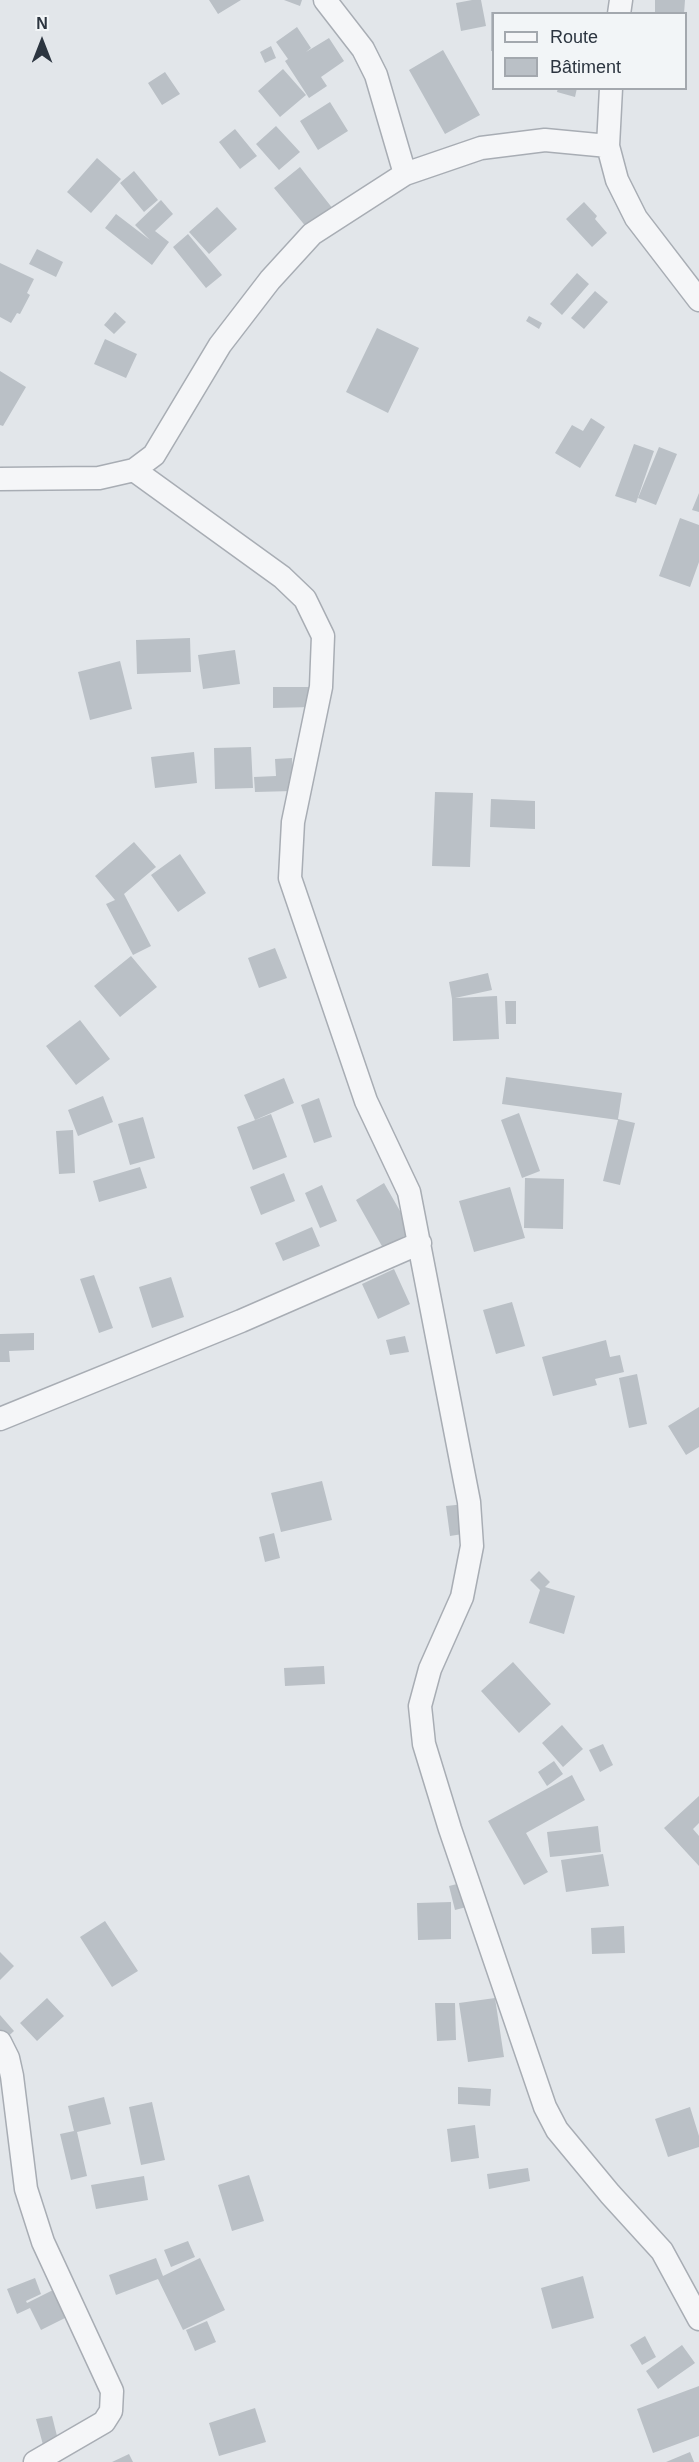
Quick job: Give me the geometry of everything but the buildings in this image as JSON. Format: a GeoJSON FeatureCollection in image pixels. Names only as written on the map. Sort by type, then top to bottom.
{"type":"FeatureCollection","features":[{"type":"Feature","properties":{"kind":"street"},"geometry":{"type":"LineString","coordinates":[[325,0],[363,49],[376,75],[405,174]]}},
{"type":"Feature","properties":{"kind":"street"},"geometry":{"type":"LineString","coordinates":[[611,90],[608,146],[617,180],[636,218],[699,300]]}},
{"type":"Feature","properties":{"kind":"street"},"geometry":{"type":"LineString","coordinates":[[0,479],[99,478],[134,470],[154,455],[220,345],[270,280],[312,234],[405,174],[481,148],[545,140],[608,146]]}},
{"type":"Feature","properties":{"kind":"street"},"geometry":{"type":"LineString","coordinates":[[134,470],[282,577],[305,599],[323,636],[321,687],[293,822],[290,878],[366,1101],[409,1192],[469,1502],[472,1546],[462,1597],[430,1669],[420,1706],[424,1744],[453,1841],[545,2107],[556,2130],[662,2251],[699,2319]]}},
{"type":"Feature","properties":{"kind":"street"},"geometry":{"type":"LineString","coordinates":[[0,1419],[241,1321],[420,1243]]}},
{"type":"Feature","properties":{"kind":"street"},"geometry":{"type":"LineString","coordinates":[[0,2042],[8,2058],[12,2076],[26,2189],[43,2242],[112,2391],[111,2411],[104,2422],[35,2462]]}}]}
